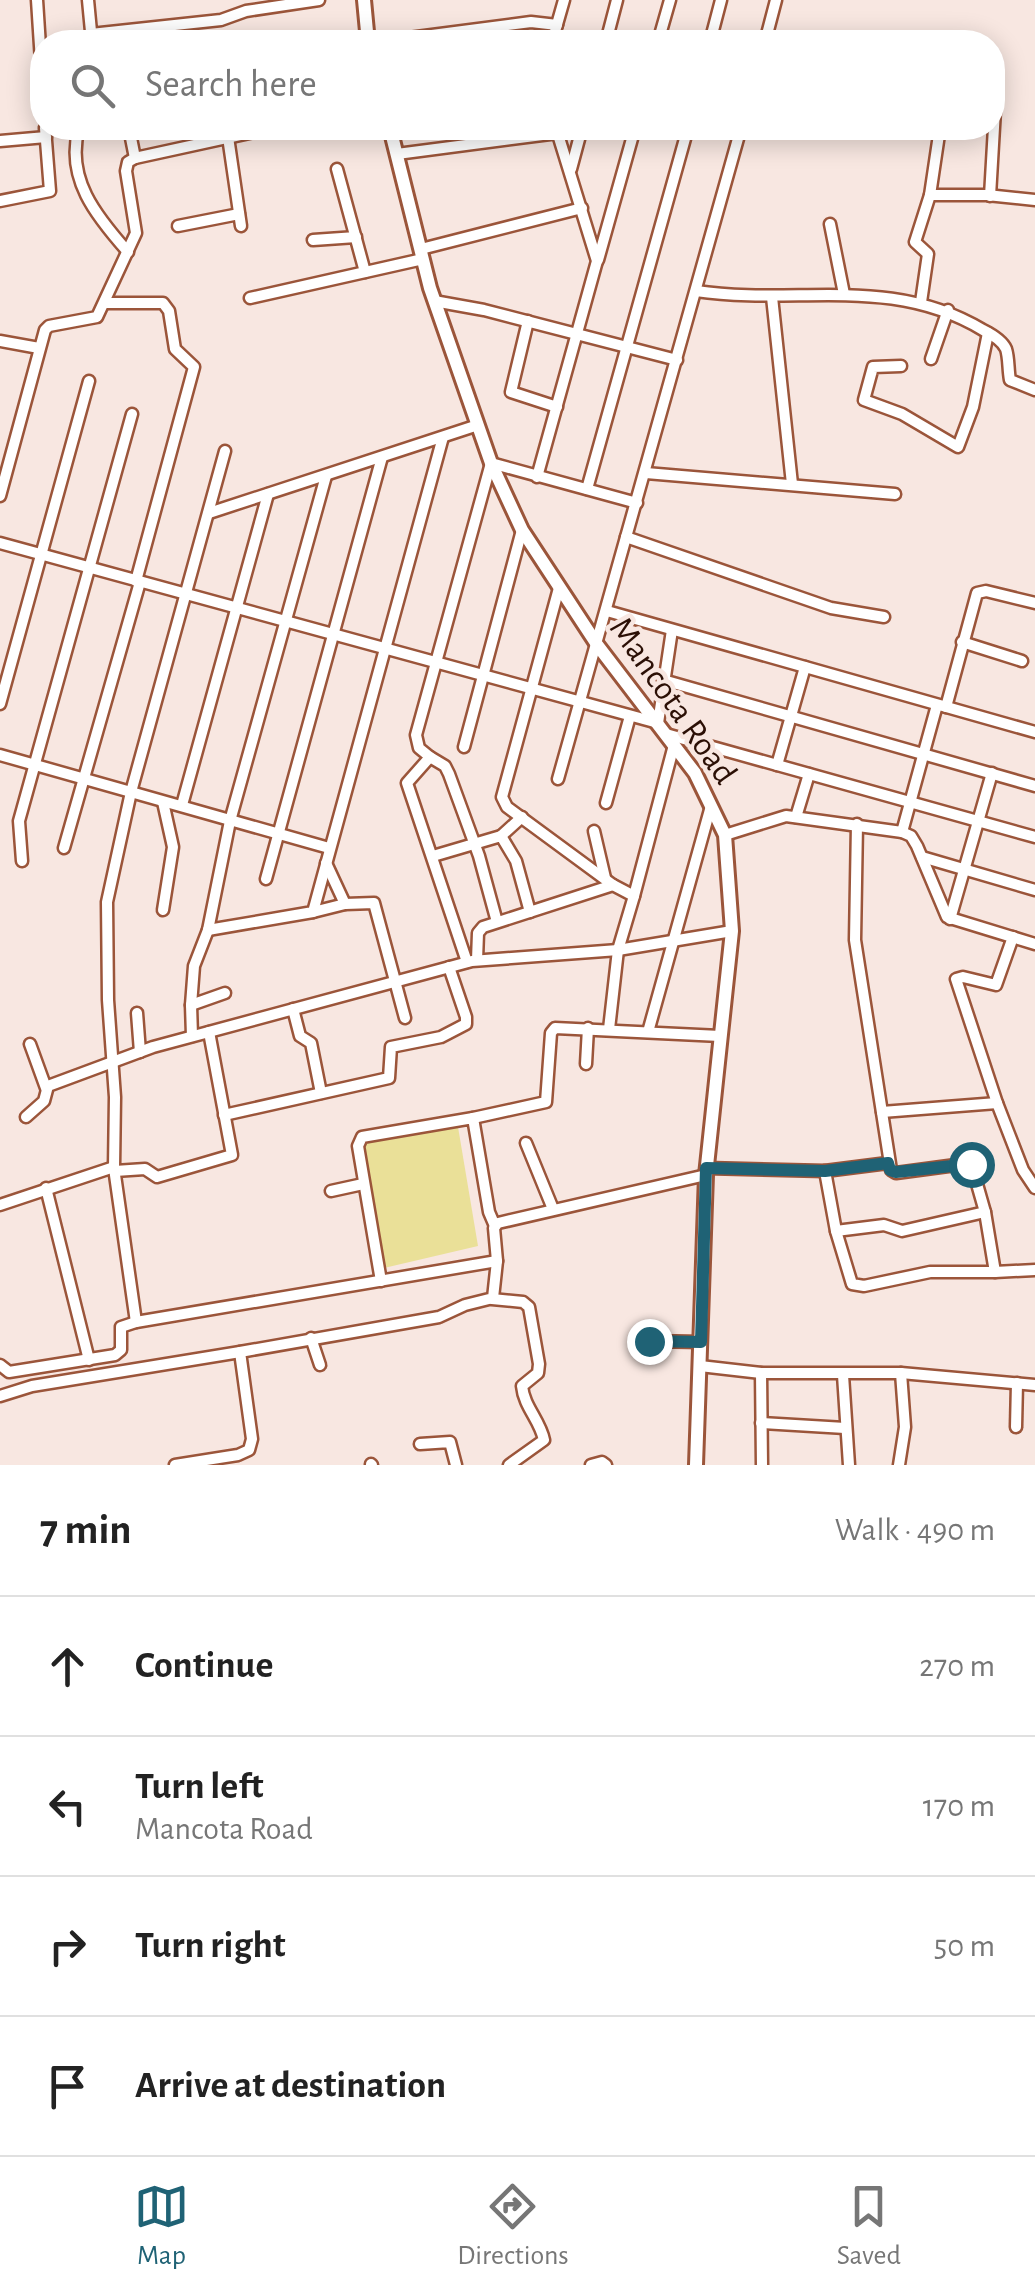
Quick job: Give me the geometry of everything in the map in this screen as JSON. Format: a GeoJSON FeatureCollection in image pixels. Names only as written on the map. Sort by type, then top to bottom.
{"type":"FeatureCollection","features":[{"type":"Feature","properties":{"kind":"main road"},"geometry":{"type":"LineString","coordinates":[[364,0],[367,30]]}},
{"type":"Feature","properties":{"kind":"main road","name":"Mancota Road"},"geometry":{"type":"LineString","coordinates":[[394,140],[434,300],[491,463],[522,530],[598,646],[695,773],[726,835],[732,931],[706,1172],[696,1465]]}},
{"type":"Feature","properties":{"kind":"street"},"geometry":{"type":"LineString","coordinates":[[38,0],[40,30]]}},
{"type":"Feature","properties":{"kind":"street"},"geometry":{"type":"LineString","coordinates":[[88,0],[91,30]]}},
{"type":"Feature","properties":{"kind":"street"},"geometry":{"type":"LineString","coordinates":[[150,30],[319,0]]}},
{"type":"Feature","properties":{"kind":"street"},"geometry":{"type":"LineString","coordinates":[[556,30],[564,0]]}},
{"type":"Feature","properties":{"kind":"street"},"geometry":{"type":"LineString","coordinates":[[609,30],[617,0]]}},
{"type":"Feature","properties":{"kind":"street"},"geometry":{"type":"LineString","coordinates":[[661,30],[670,0]]}},
{"type":"Feature","properties":{"kind":"street"},"geometry":{"type":"LineString","coordinates":[[713,30],[720,0]]}},
{"type":"Feature","properties":{"kind":"street"},"geometry":{"type":"LineString","coordinates":[[767,30],[776,0]]}},
{"type":"Feature","properties":{"kind":"street"},"geometry":{"type":"LineString","coordinates":[[470,30],[532,22],[557,25]]}},
{"type":"Feature","properties":{"kind":"street"},"geometry":{"type":"LineString","coordinates":[[0,142],[30,135]]}},
{"type":"Feature","properties":{"kind":"street"},"geometry":{"type":"LineString","coordinates":[[0,201],[50,191],[47,140]]}},
{"type":"Feature","properties":{"kind":"street"},"geometry":{"type":"LineString","coordinates":[[77,140],[77,177],[104,225],[128,252]]}},
{"type":"Feature","properties":{"kind":"street"},"geometry":{"type":"LineString","coordinates":[[131,140],[135,158]]}},
{"type":"Feature","properties":{"kind":"street"},"geometry":{"type":"LineString","coordinates":[[0,496],[48,327],[95,318],[136,232],[126,166],[135,158],[215,140]]}},
{"type":"Feature","properties":{"kind":"street"},"geometry":{"type":"LineString","coordinates":[[178,226],[240,220],[228,140]]}},
{"type":"Feature","properties":{"kind":"street"},"geometry":{"type":"LineString","coordinates":[[398,154],[491,140]]}},
{"type":"Feature","properties":{"kind":"street"},"geometry":{"type":"LineString","coordinates":[[560,140],[598,261]]}},
{"type":"Feature","properties":{"kind":"street"},"geometry":{"type":"LineString","coordinates":[[570,170],[579,140]]}},
{"type":"Feature","properties":{"kind":"street"},"geometry":{"type":"LineString","coordinates":[[537,476],[632,140]]}},
{"type":"Feature","properties":{"kind":"street"},"geometry":{"type":"LineString","coordinates":[[587,490],[685,140]]}},
{"type":"Feature","properties":{"kind":"street"},"geometry":{"type":"LineString","coordinates":[[558,779],[738,140]]}},
{"type":"Feature","properties":{"kind":"street"},"geometry":{"type":"LineString","coordinates":[[921,302],[928,256],[915,242],[930,195],[938,140]]}},
{"type":"Feature","properties":{"kind":"street"},"geometry":{"type":"LineString","coordinates":[[990,196],[993,140]]}},
{"type":"Feature","properties":{"kind":"street"},"geometry":{"type":"LineString","coordinates":[[337,169],[365,272]]}},
{"type":"Feature","properties":{"kind":"street"},"geometry":{"type":"LineString","coordinates":[[930,195],[1035,200]]}},
{"type":"Feature","properties":{"kind":"street"},"geometry":{"type":"LineString","coordinates":[[250,298],[365,272],[582,208]]}},
{"type":"Feature","properties":{"kind":"street"},"geometry":{"type":"LineString","coordinates":[[830,224],[844,294]]}},
{"type":"Feature","properties":{"kind":"street"},"geometry":{"type":"LineString","coordinates":[[313,240],[356,237]]}},
{"type":"Feature","properties":{"kind":"street"},"geometry":{"type":"LineString","coordinates":[[696,291],[772,298],[844,294],[921,302],[948,310],[988,333],[1004,346],[1010,380],[1035,390]]}},
{"type":"Feature","properties":{"kind":"street"},"geometry":{"type":"LineString","coordinates":[[772,298],[792,484]]}},
{"type":"Feature","properties":{"kind":"street"},"geometry":{"type":"LineString","coordinates":[[434,300],[677,360]]}},
{"type":"Feature","properties":{"kind":"street"},"geometry":{"type":"LineString","coordinates":[[64,848],[194,367],[176,349],[165,304],[105,303]]}},
{"type":"Feature","properties":{"kind":"street"},"geometry":{"type":"LineString","coordinates":[[931,359],[948,310]]}},
{"type":"Feature","properties":{"kind":"street"},"geometry":{"type":"LineString","coordinates":[[528,321],[510,392],[557,407]]}},
{"type":"Feature","properties":{"kind":"street"},"geometry":{"type":"LineString","coordinates":[[901,366],[873,367],[864,400],[902,414],[958,447],[974,406],[988,333]]}},
{"type":"Feature","properties":{"kind":"street"},"geometry":{"type":"LineString","coordinates":[[0,341],[40,348]]}},
{"type":"Feature","properties":{"kind":"street"},"geometry":{"type":"LineString","coordinates":[[0,704],[89,381]]}},
{"type":"Feature","properties":{"kind":"street"},"geometry":{"type":"LineString","coordinates":[[22,862],[18,821],[132,414]]}},
{"type":"Feature","properties":{"kind":"street"},"geometry":{"type":"LineString","coordinates":[[209,514],[478,425]]}},
{"type":"Feature","properties":{"kind":"street"},"geometry":{"type":"LineString","coordinates":[[313,912],[443,437]]}},
{"type":"Feature","properties":{"kind":"street"},"geometry":{"type":"LineString","coordinates":[[136,1322],[114,1169],[115,1097],[106,919],[130,792],[226,452]]}},
{"type":"Feature","properties":{"kind":"street"},"geometry":{"type":"LineString","coordinates":[[266,879],[382,458]]}},
{"type":"Feature","properties":{"kind":"street"},"geometry":{"type":"LineString","coordinates":[[497,922],[450,774],[419,748],[416,739],[491,463],[637,502]]}},
{"type":"Feature","properties":{"kind":"street"},"geometry":{"type":"LineString","coordinates":[[646,474],[895,494]]}},
{"type":"Feature","properties":{"kind":"street"},"geometry":{"type":"LineString","coordinates":[[192,1036],[194,966],[208,930],[230,820],[326,476]]}},
{"type":"Feature","properties":{"kind":"street"},"geometry":{"type":"LineString","coordinates":[[182,806],[268,494]]}},
{"type":"Feature","properties":{"kind":"street"},"geometry":{"type":"LineString","coordinates":[[464,747],[522,530]]}},
{"type":"Feature","properties":{"kind":"street"},"geometry":{"type":"LineString","coordinates":[[626,537],[830,608],[884,617]]}},
{"type":"Feature","properties":{"kind":"street"},"geometry":{"type":"LineString","coordinates":[[0,542],[630,716],[666,734],[1035,837]]}},
{"type":"Feature","properties":{"kind":"street"},"geometry":{"type":"LineString","coordinates":[[559,588],[502,798],[507,807],[634,896]]}},
{"type":"Feature","properties":{"kind":"street"},"geometry":{"type":"LineString","coordinates":[[902,832],[977,593],[986,591],[1035,602]]}},
{"type":"Feature","properties":{"kind":"street"},"geometry":{"type":"LineString","coordinates":[[607,611],[1035,732]]}},
{"type":"Feature","properties":{"kind":"street"},"geometry":{"type":"LineString","coordinates":[[608,1029],[618,950],[634,896],[666,734],[663,680],[672,630]]}},
{"type":"Feature","properties":{"kind":"street"},"geometry":{"type":"LineString","coordinates":[[962,642],[1022,661]]}},
{"type":"Feature","properties":{"kind":"street"},"geometry":{"type":"LineString","coordinates":[[777,765],[805,667]]}},
{"type":"Feature","properties":{"kind":"street"},"geometry":{"type":"LineString","coordinates":[[663,680],[1035,786]]}},
{"type":"Feature","properties":{"kind":"street"},"geometry":{"type":"LineString","coordinates":[[606,803],[630,716]]}},
{"type":"Feature","properties":{"kind":"street"},"geometry":{"type":"LineString","coordinates":[[0,755],[330,848]]}},
{"type":"Feature","properties":{"kind":"street"},"geometry":{"type":"LineString","coordinates":[[430,757],[408,783],[458,933],[472,961]]}},
{"type":"Feature","properties":{"kind":"street"},"geometry":{"type":"LineString","coordinates":[[950,919],[992,773]]}},
{"type":"Feature","properties":{"kind":"street"},"geometry":{"type":"LineString","coordinates":[[796,817],[809,774]]}},
{"type":"Feature","properties":{"kind":"street"},"geometry":{"type":"LineString","coordinates":[[163,910],[174,847],[164,802]]}},
{"type":"Feature","properties":{"kind":"street"},"geometry":{"type":"LineString","coordinates":[[648,1032],[711,806]]}},
{"type":"Feature","properties":{"kind":"street"},"geometry":{"type":"LineString","coordinates":[[433,856],[501,836],[522,817]]}},
{"type":"Feature","properties":{"kind":"street"},"geometry":{"type":"LineString","coordinates":[[726,835],[776,818],[796,817],[902,832],[911,836],[950,919],[1035,944]]}},
{"type":"Feature","properties":{"kind":"street"},"geometry":{"type":"LineString","coordinates":[[857,824],[855,940],[890,1170],[971,1164],[986,1212],[995,1272]]}},
{"type":"Feature","properties":{"kind":"street"},"geometry":{"type":"LineString","coordinates":[[594,832],[609,882]]}},
{"type":"Feature","properties":{"kind":"street"},"geometry":{"type":"LineString","coordinates":[[501,836],[516,862],[530,912]]}},
{"type":"Feature","properties":{"kind":"street"},"geometry":{"type":"LineString","coordinates":[[922,857],[1035,890]]}},
{"type":"Feature","properties":{"kind":"street"},"geometry":{"type":"LineString","coordinates":[[325,862],[346,904]]}},
{"type":"Feature","properties":{"kind":"street"},"geometry":{"type":"LineString","coordinates":[[458,933],[480,929],[609,882]]}},
{"type":"Feature","properties":{"kind":"street"},"geometry":{"type":"LineString","coordinates":[[208,930],[346,904],[374,903],[405,1018]]}},
{"type":"Feature","properties":{"kind":"street"},"geometry":{"type":"LineString","coordinates":[[472,961],[480,929]]}},
{"type":"Feature","properties":{"kind":"street"},"geometry":{"type":"LineString","coordinates":[[46,1088],[192,1036],[472,961],[618,950],[732,931]]}},
{"type":"Feature","properties":{"kind":"street"},"geometry":{"type":"LineString","coordinates":[[1013,937],[996,985],[963,977],[956,979],[997,1103],[1035,1188]]}},
{"type":"Feature","properties":{"kind":"street"},"geometry":{"type":"LineString","coordinates":[[224,1116],[386,1080],[390,1075],[391,1047],[464,1026],[466,1018],[449,967]]}},
{"type":"Feature","properties":{"kind":"street"},"geometry":{"type":"LineString","coordinates":[[190,1005],[225,993]]}},
{"type":"Feature","properties":{"kind":"street"},"geometry":{"type":"LineString","coordinates":[[293,1009],[300,1036],[311,1043],[322,1093]]}},
{"type":"Feature","properties":{"kind":"street"},"geometry":{"type":"LineString","coordinates":[[137,1013],[140,1052]]}},
{"type":"Feature","properties":{"kind":"street"},"geometry":{"type":"LineString","coordinates":[[381,1281],[359,1139],[546,1102],[551,1030],[588,1028],[720,1036]]}},
{"type":"Feature","properties":{"kind":"street"},"geometry":{"type":"LineString","coordinates":[[586,1064],[588,1028]]}},
{"type":"Feature","properties":{"kind":"street"},"geometry":{"type":"LineString","coordinates":[[0,1205],[114,1169],[145,1170],[155,1177],[229,1158],[232,1152],[209,1032]]}},
{"type":"Feature","properties":{"kind":"street"},"geometry":{"type":"LineString","coordinates":[[26,1117],[44,1101],[46,1088],[30,1044]]}},
{"type":"Feature","properties":{"kind":"street"},"geometry":{"type":"LineString","coordinates":[[882,1112],[997,1103]]}},
{"type":"Feature","properties":{"kind":"street"},"geometry":{"type":"LineString","coordinates":[[472,1118],[495,1226],[497,1261],[492,1299]]}},
{"type":"Feature","properties":{"kind":"street"},"geometry":{"type":"LineString","coordinates":[[526,1143],[552,1209]]}},
{"type":"Feature","properties":{"kind":"street"},"geometry":{"type":"LineString","coordinates":[[495,1226],[706,1172],[825,1171],[888,1163]]}},
{"type":"Feature","properties":{"kind":"street"},"geometry":{"type":"LineString","coordinates":[[825,1171],[836,1231],[850,1280],[856,1286],[922,1273],[1035,1270]]}},
{"type":"Feature","properties":{"kind":"street"},"geometry":{"type":"LineString","coordinates":[[331,1191],[363,1184]]}},
{"type":"Feature","properties":{"kind":"street"},"geometry":{"type":"LineString","coordinates":[[46,1188],[89,1360]]}},
{"type":"Feature","properties":{"kind":"street"},"geometry":{"type":"LineString","coordinates":[[836,1231],[884,1225],[908,1230],[986,1212]]}},
{"type":"Feature","properties":{"kind":"street"},"geometry":{"type":"LineString","coordinates":[[0,1365],[9,1372],[119,1353],[121,1328],[136,1322],[497,1261]]}},
{"type":"Feature","properties":{"kind":"street"},"geometry":{"type":"LineString","coordinates":[[0,1396],[32,1386],[439,1317],[464,1305],[492,1299],[526,1303],[539,1364],[538,1373],[523,1382],[522,1393],[544,1440],[509,1465]]}},
{"type":"Feature","properties":{"kind":"street"},"geometry":{"type":"LineString","coordinates":[[312,1338],[320,1365]]}},
{"type":"Feature","properties":{"kind":"street"},"geometry":{"type":"LineString","coordinates":[[649,1341],[701,1342]]}},
{"type":"Feature","properties":{"kind":"street"},"geometry":{"type":"LineString","coordinates":[[175,1465],[242,1459],[249,1450],[252,1440],[240,1352]]}},
{"type":"Feature","properties":{"kind":"street"},"geometry":{"type":"LineString","coordinates":[[700,1366],[844,1375],[901,1373],[1035,1385]]}},
{"type":"Feature","properties":{"kind":"street"},"geometry":{"type":"LineString","coordinates":[[761,1372],[762,1465]]}},
{"type":"Feature","properties":{"kind":"street"},"geometry":{"type":"LineString","coordinates":[[899,1465],[905,1427],[901,1373]]}},
{"type":"Feature","properties":{"kind":"street"},"geometry":{"type":"LineString","coordinates":[[844,1375],[849,1465]]}},
{"type":"Feature","properties":{"kind":"street"},"geometry":{"type":"LineString","coordinates":[[1016,1427],[1017,1384]]}},
{"type":"Feature","properties":{"kind":"street"},"geometry":{"type":"LineString","coordinates":[[761,1423],[845,1428]]}},
{"type":"Feature","properties":{"kind":"street"},"geometry":{"type":"LineString","coordinates":[[420,1444],[450,1442],[456,1465]]}},
{"type":"Feature","properties":{"kind":"street"},"geometry":{"type":"LineString","coordinates":[[591,1465],[606,1465]]}},
{"type":"Feature","properties":{"kind":"shaded area"},"geometry":{"type":"Polygon","coordinates":[[[458,1127],[478,1246],[384,1268],[363,1143],[458,1127]]]}},
{"type":"Feature","properties":{"kind":"route"},"geometry":{"type":"LineString","coordinates":[[649,1341],[701,1342],[706,1168],[825,1171],[888,1163],[890,1170],[896,1172],[971,1164]]}}]}
